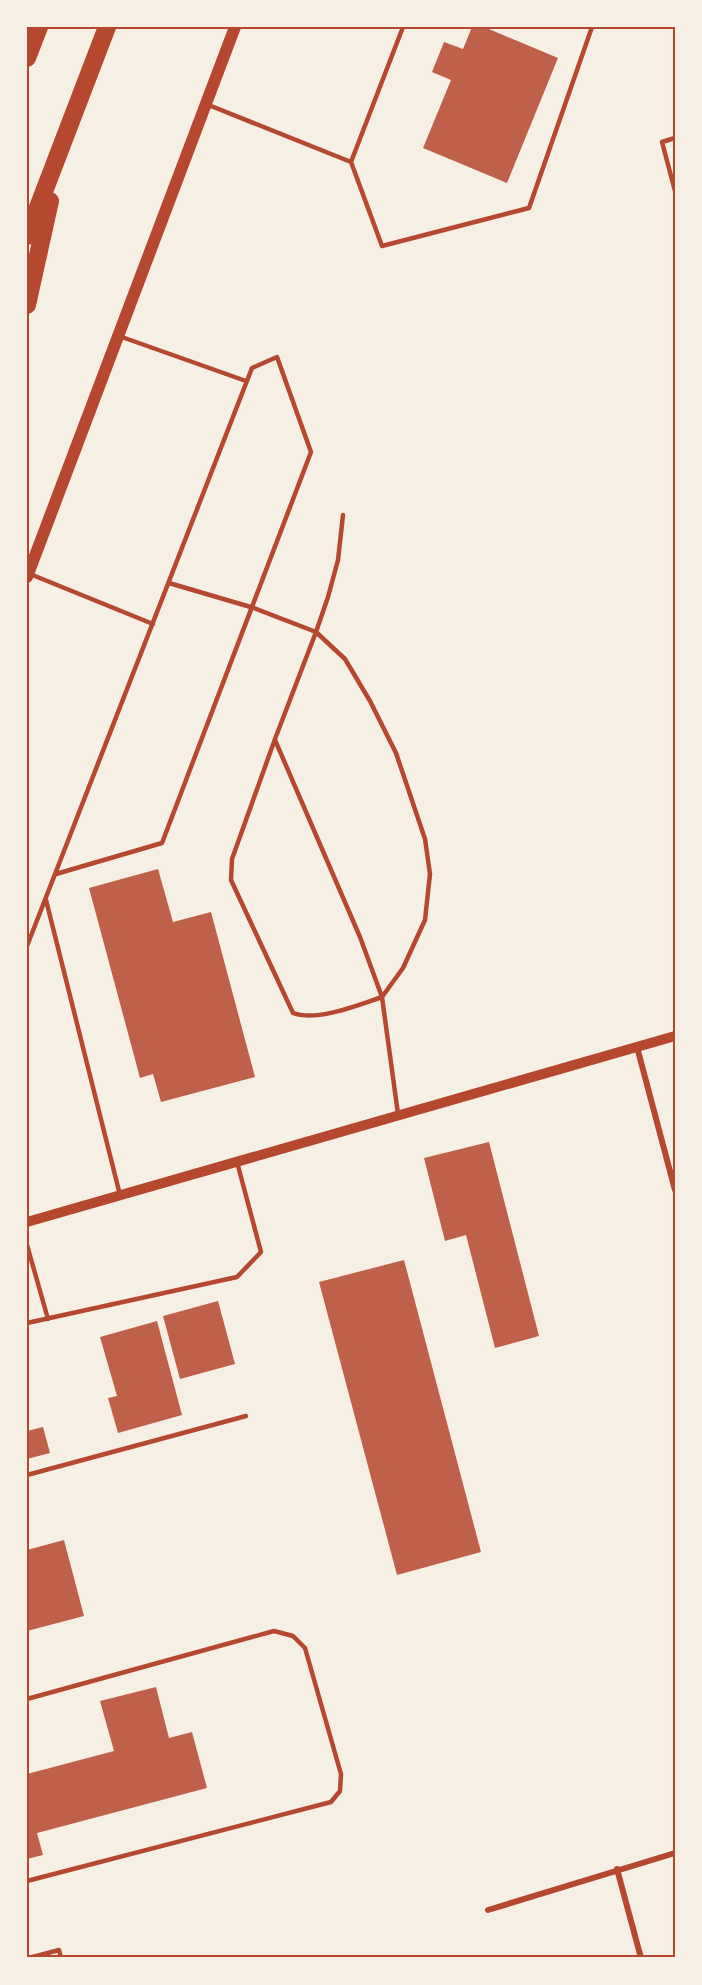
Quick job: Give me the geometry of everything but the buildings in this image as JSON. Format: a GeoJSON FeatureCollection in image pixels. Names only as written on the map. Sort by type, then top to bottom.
{"type":"FeatureCollection","features":[{"type":"Feature","properties":{"kind":"highway"},"geometry":{"type":"LineString","coordinates":[[27,58],[39,27]]}},
{"type":"Feature","properties":{"kind":"highway"},"geometry":{"type":"LineString","coordinates":[[27,236],[107,27]]}},
{"type":"Feature","properties":{"kind":"highway"},"geometry":{"type":"LineString","coordinates":[[27,305],[63,141]]}},
{"type":"Feature","properties":{"kind":"main road"},"geometry":{"type":"LineString","coordinates":[[28,575],[236,27]]}},
{"type":"Feature","properties":{"kind":"street"},"geometry":{"type":"LineString","coordinates":[[27,1222],[675,1036]]}},
{"type":"Feature","properties":{"kind":"street"},"geometry":{"type":"LineString","coordinates":[[637,1047],[675,1190]]}},
{"type":"Feature","properties":{"kind":"street"},"geometry":{"type":"LineString","coordinates":[[488,1910],[675,1853]]}},
{"type":"Feature","properties":{"kind":"street"},"geometry":{"type":"LineString","coordinates":[[617,1869],[640,1958]]}},
{"type":"Feature","properties":{"kind":"lane"},"geometry":{"type":"LineString","coordinates":[[403,27],[351,162],[382,246],[529,208],[592,27]]}},
{"type":"Feature","properties":{"kind":"lane"},"geometry":{"type":"LineString","coordinates":[[206,104],[351,162]]}},
{"type":"Feature","properties":{"kind":"lane"},"geometry":{"type":"LineString","coordinates":[[675,138],[662,142],[675,191]]}},
{"type":"Feature","properties":{"kind":"lane"},"geometry":{"type":"LineString","coordinates":[[118,336],[246,381]]}},
{"type":"Feature","properties":{"kind":"lane"},"geometry":{"type":"LineString","coordinates":[[27,946],[246,381],[252,368],[277,357],[311,452],[254,608],[162,843],[56,874]]}},
{"type":"Feature","properties":{"kind":"lane"},"geometry":{"type":"LineString","coordinates":[[169,583],[254,608],[316,632],[345,659],[370,702],[396,753],[425,839],[430,874],[425,920],[403,968],[382,998],[333,1012],[303,1017],[293,1013],[231,880],[232,859],[274,739],[316,632],[328,597],[338,560],[343,515]]}},
{"type":"Feature","properties":{"kind":"lane"},"geometry":{"type":"LineString","coordinates":[[28,575],[153,624]]}},
{"type":"Feature","properties":{"kind":"lane"},"geometry":{"type":"LineString","coordinates":[[274,739],[360,937],[382,998],[398,1114]]}},
{"type":"Feature","properties":{"kind":"lane"},"geometry":{"type":"LineString","coordinates":[[46,900],[120,1195]]}},
{"type":"Feature","properties":{"kind":"lane"},"geometry":{"type":"LineString","coordinates":[[27,1323],[237,1277],[261,1252],[237,1161]]}},
{"type":"Feature","properties":{"kind":"lane"},"geometry":{"type":"LineString","coordinates":[[27,1245],[48,1318]]}},
{"type":"Feature","properties":{"kind":"lane"},"geometry":{"type":"LineString","coordinates":[[27,1475],[246,1416]]}},
{"type":"Feature","properties":{"kind":"lane"},"geometry":{"type":"LineString","coordinates":[[27,1699],[274,1630],[293,1636],[305,1648],[341,1774],[340,1791],[331,1802],[27,1881]]}},
{"type":"Feature","properties":{"kind":"lane"},"geometry":{"type":"LineString","coordinates":[[29,1958],[59,1950],[61,1958]]}}]}
